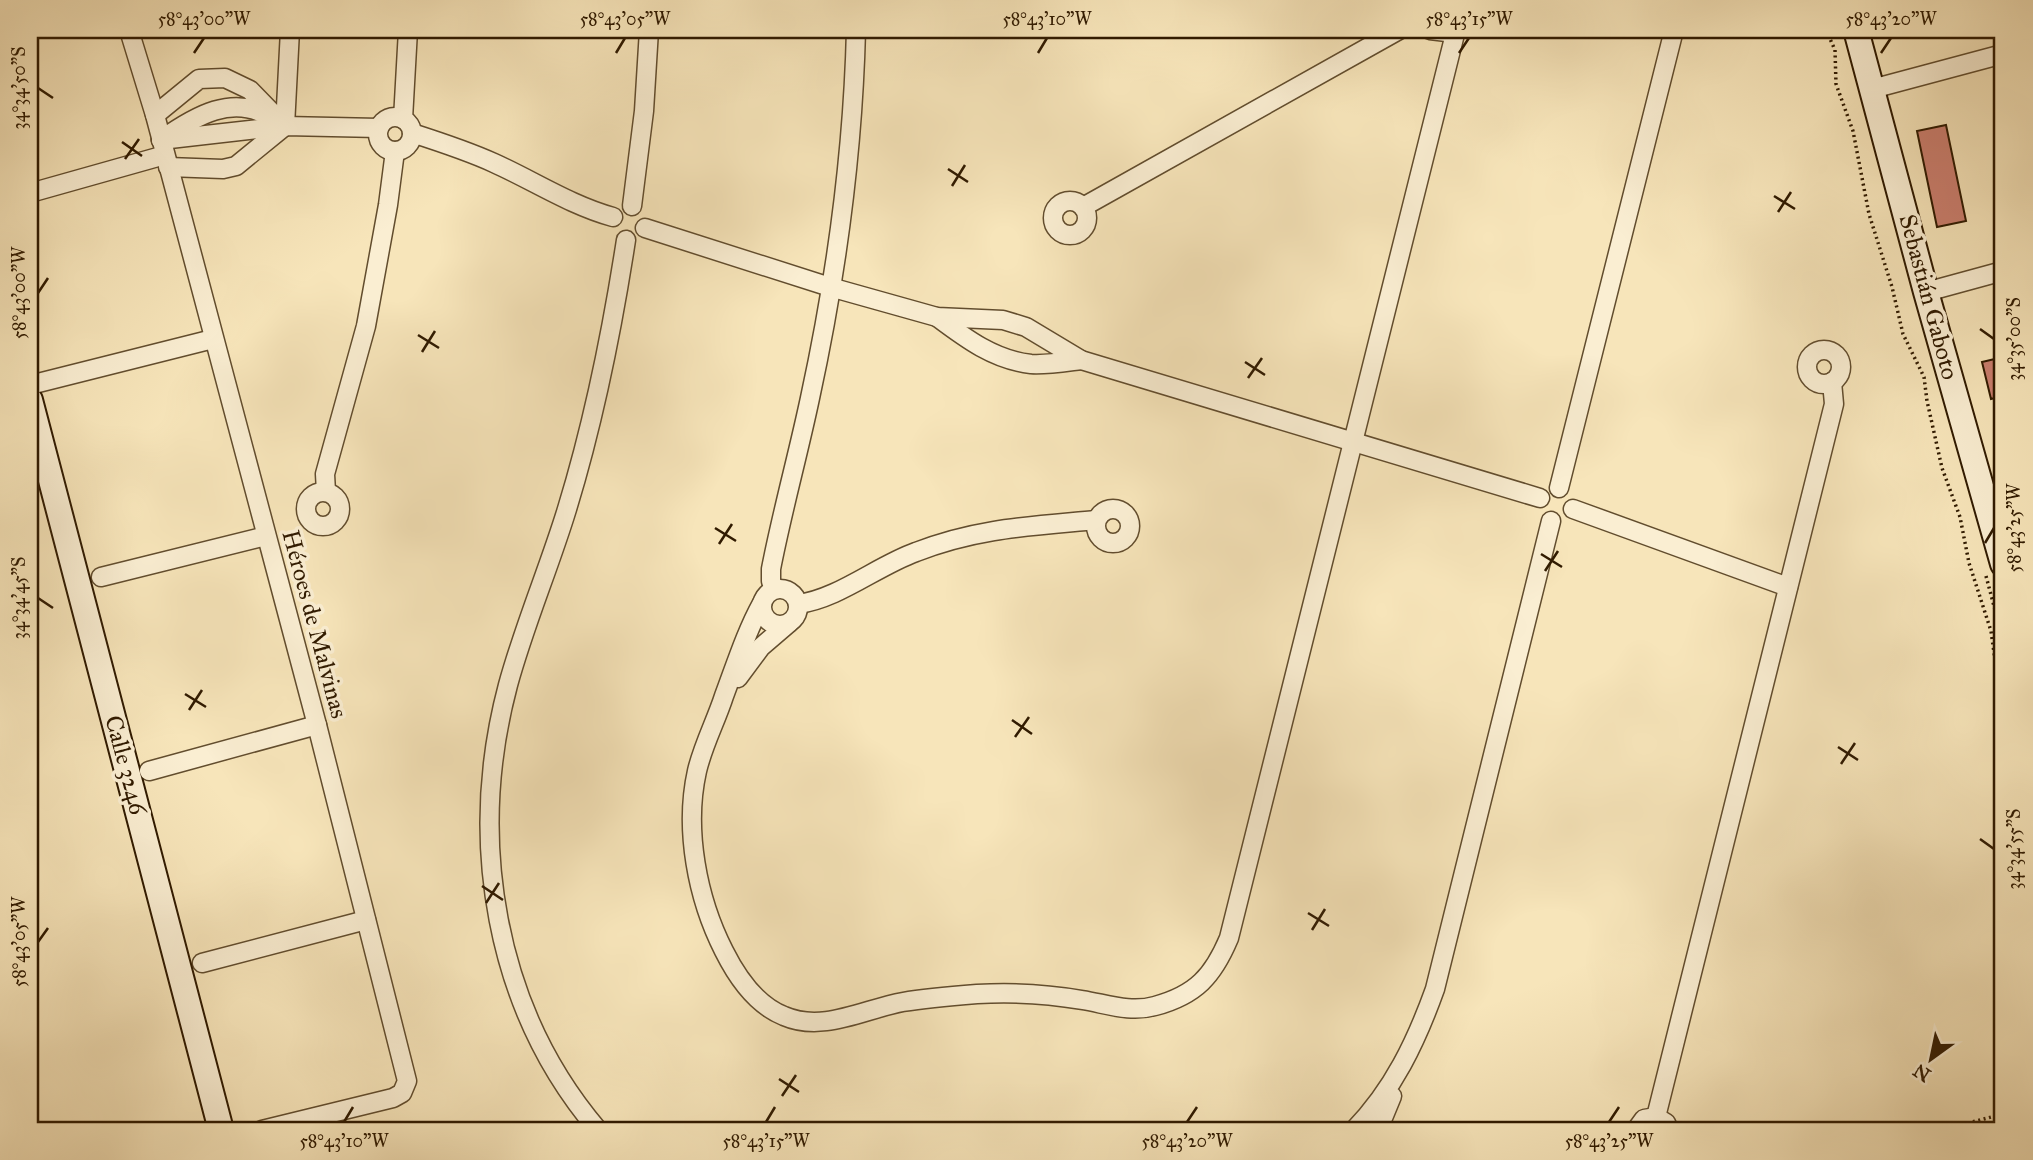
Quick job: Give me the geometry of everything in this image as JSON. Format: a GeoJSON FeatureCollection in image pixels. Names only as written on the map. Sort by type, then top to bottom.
{"type":"FeatureCollection","features":[{"type":"Feature","properties":{"kind":"main road","name":"Sebastián Gaboto"},"geometry":{"type":"LineString","coordinates":[[1856,30],[1926,292],[1994,493],[2003,564]]}},
{"type":"Feature","properties":{"kind":"main road","name":"Calle 3246"},"geometry":{"type":"LineString","coordinates":[[30,400],[221,1130]]}},
{"type":"Feature","properties":{"kind":"street","name":"Héroes de Malvinas"},"geometry":{"type":"LineString","coordinates":[[129,30],[155,115],[317,726],[407,1081],[402,1093],[393,1098],[262,1130]]}},
{"type":"Feature","properties":{"kind":"street"},"geometry":{"type":"LineString","coordinates":[[165,154],[223,169],[236,166],[285,126],[290,30]]}},
{"type":"Feature","properties":{"kind":"street"},"geometry":{"type":"LineString","coordinates":[[395,151],[409,144],[408,30]]}},
{"type":"Feature","properties":{"kind":"street"},"geometry":{"type":"LineString","coordinates":[[632,206],[644,111],[649,30]]}},
{"type":"Feature","properties":{"kind":"street"},"geometry":{"type":"LineString","coordinates":[[789,623],[777,625],[763,613],[811,395],[830,287],[848,162],[856,30]]}},
{"type":"Feature","properties":{"kind":"street"},"geometry":{"type":"LineString","coordinates":[[1083,206],[1399,30]]}},
{"type":"Feature","properties":{"kind":"street"},"geometry":{"type":"LineString","coordinates":[[722,705],[761,647],[797,614],[798,604],[790,591],[768,596],[750,624],[697,771],[693,815],[699,880],[718,939],[750,991],[766,1006],[783,1016],[799,1021],[844,1019],[900,1003],[978,994],[1044,995],[1138,1010],[1170,1002],[1205,981],[1220,960],[1229,938],[1456,32],[1430,30]]}},
{"type":"Feature","properties":{"kind":"street"},"geometry":{"type":"LineString","coordinates":[[1559,488],[1674,30]]}},
{"type":"Feature","properties":{"kind":"street"},"geometry":{"type":"LineString","coordinates":[[1872,89],[2003,54]]}},
{"type":"Feature","properties":{"kind":"street"},"geometry":{"type":"LineString","coordinates":[[155,115],[199,79],[225,78],[250,90],[285,126]]}},
{"type":"Feature","properties":{"kind":"street"},"geometry":{"type":"LineString","coordinates":[[165,154],[200,114],[236,106],[264,113],[285,126]]}},
{"type":"Feature","properties":{"kind":"street"},"geometry":{"type":"LineString","coordinates":[[395,151],[381,144],[377,133],[382,123],[392,117],[587,209],[613,216]]}},
{"type":"Feature","properties":{"kind":"street"},"geometry":{"type":"LineString","coordinates":[[30,192],[165,154],[285,126],[379,128]]}},
{"type":"Feature","properties":{"kind":"street"},"geometry":{"type":"LineString","coordinates":[[326,492],[325,474],[366,326],[395,151]]}},
{"type":"Feature","properties":{"kind":"street"},"geometry":{"type":"LineString","coordinates":[[632,206],[645,217],[645,228],[639,237],[626,240],[612,228],[613,216],[621,208],[632,206]]}},
{"type":"Feature","properties":{"kind":"street"},"geometry":{"type":"LineString","coordinates":[[645,228],[830,287],[937,317],[1003,320],[1026,327],[1081,360],[1540,498]]}},
{"type":"Feature","properties":{"kind":"street"},"geometry":{"type":"LineString","coordinates":[[598,1130],[579,1108],[546,1056],[518,992],[503,941],[491,880],[489,813],[492,769],[502,707],[586,442],[609,346],[626,240]]}},
{"type":"Feature","properties":{"kind":"street"},"geometry":{"type":"LineString","coordinates":[[1926,292],[2003,271]]}},
{"type":"Feature","properties":{"kind":"street"},"geometry":{"type":"LineString","coordinates":[[937,317],[972,344],[1015,360],[1041,364],[1081,360]]}},
{"type":"Feature","properties":{"kind":"street"},"geometry":{"type":"LineString","coordinates":[[30,385],[213,339]]}},
{"type":"Feature","properties":{"kind":"street"},"geometry":{"type":"LineString","coordinates":[[1656,1117],[1834,404],[1832,382]]}},
{"type":"Feature","properties":{"kind":"street"},"geometry":{"type":"LineString","coordinates":[[1559,488],[1569,493],[1573,509],[1567,518],[1551,521],[1539,510],[1540,498],[1548,489],[1559,488]]}},
{"type":"Feature","properties":{"kind":"street"},"geometry":{"type":"LineString","coordinates":[[1573,509],[1788,587]]}},
{"type":"Feature","properties":{"kind":"street"},"geometry":{"type":"LineString","coordinates":[[798,604],[818,600],[888,564],[936,545],[998,528],[1096,520]]}},
{"type":"Feature","properties":{"kind":"street"},"geometry":{"type":"LineString","coordinates":[[1378,1130],[1399,1072],[1435,989],[1551,521]]}},
{"type":"Feature","properties":{"kind":"street"},"geometry":{"type":"LineString","coordinates":[[101,578],[266,536]]}},
{"type":"Feature","properties":{"kind":"street"},"geometry":{"type":"LineString","coordinates":[[149,771],[317,726]]}},
{"type":"Feature","properties":{"kind":"street"},"geometry":{"type":"LineString","coordinates":[[202,963],[366,920]]}},
{"type":"Feature","properties":{"kind":"street"},"geometry":{"type":"LineString","coordinates":[[1354,1130],[1376,1107],[1399,1072]]}},
{"type":"Feature","properties":{"kind":"street"},"geometry":{"type":"LineString","coordinates":[[1636,1130],[1644,1119],[1656,1117],[1666,1123],[1669,1130]]}},
{"type":"Feature","properties":{"kind":"path"},"geometry":{"type":"LineString","coordinates":[[1826,30],[1835,50],[1836,83],[1853,131],[1869,214],[1903,334],[1924,377],[1942,468],[1960,517],[1969,563],[1985,608],[1996,667],[2003,684]]}},
{"type":"Feature","properties":{"kind":"path"},"geometry":{"type":"LineString","coordinates":[[1941,1130],[2003,1114]]}},
{"type":"Feature","properties":{"kind":"path"},"geometry":{"type":"LineString","coordinates":[[1983,1130],[2003,1125]]}},
{"type":"Feature","properties":{"kind":"building"},"geometry":{"type":"Polygon","coordinates":[[[1946,125],[1966,221],[1937,227],[1917,131],[1946,125]]]}},
{"type":"Feature","properties":{"kind":"building"},"geometry":{"type":"Polygon","coordinates":[[[2003,357],[2003,396],[1991,399],[1982,362],[2003,357]]]}}]}
